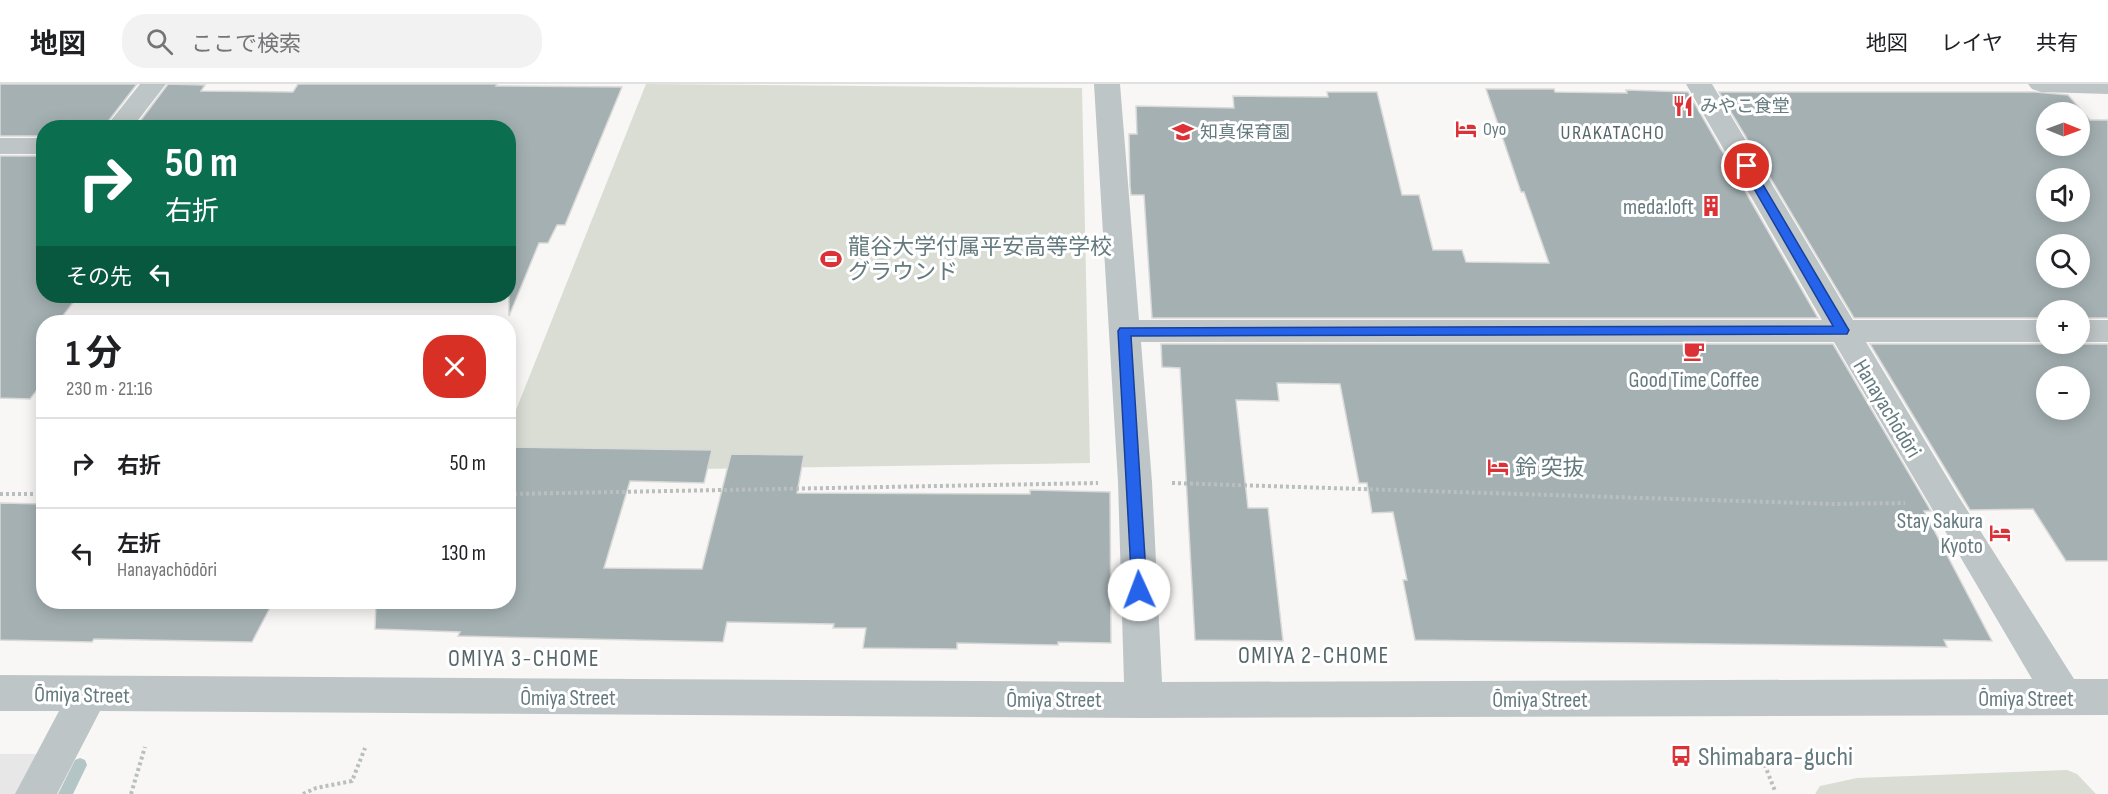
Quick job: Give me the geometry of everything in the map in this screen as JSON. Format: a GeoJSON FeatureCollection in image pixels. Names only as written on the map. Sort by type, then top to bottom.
{"type":"FeatureCollection","features":[{"type":"Feature","properties":{"kind":"street"},"geometry":{"type":"LineString","coordinates":[[124,120],[153,84]]}},
{"type":"Feature","properties":{"kind":"street"},"geometry":{"type":"LineString","coordinates":[[1107,84],[1135,482],[1144,700]]}},
{"type":"Feature","properties":{"kind":"street","name":"Hanayachōdōri"},"geometry":{"type":"LineString","coordinates":[[1699,84],[1945,504],[2064,698]]}},
{"type":"Feature","properties":{"kind":"street"},"geometry":{"type":"LineString","coordinates":[[2041,84],[2108,86]]}},
{"type":"Feature","properties":{"kind":"street"},"geometry":{"type":"LineString","coordinates":[[0,146],[36,146]]}},
{"type":"Feature","properties":{"kind":"street"},"geometry":{"type":"LineString","coordinates":[[1124,331],[2036,331]]}},
{"type":"Feature","properties":{"kind":"street"},"geometry":{"type":"LineString","coordinates":[[2090,331],[2108,331]]}},
{"type":"Feature","properties":{"kind":"street","name":"Ōmiya Street"},"geometry":{"type":"LineString","coordinates":[[0,693],[1144,700],[2108,698]]}},
{"type":"Feature","properties":{"kind":"street"},"geometry":{"type":"LineString","coordinates":[[35,794],[89,694]]}},
{"type":"Feature","properties":{"kind":"path"},"geometry":{"type":"LineString","coordinates":[[516,494],[1135,482],[1810,503],[1945,504]]}},
{"type":"Feature","properties":{"kind":"path"},"geometry":{"type":"LineString","coordinates":[[0,494],[36,494]]}},
{"type":"Feature","properties":{"kind":"path"},"geometry":{"type":"LineString","coordinates":[[131,794],[145,747]]}},
{"type":"Feature","properties":{"kind":"path"},"geometry":{"type":"LineString","coordinates":[[303,794],[316,788],[352,781],[366,748]]}},
{"type":"Feature","properties":{"kind":"path"},"geometry":{"type":"LineString","coordinates":[[1758,748],[1775,791]]}},
{"type":"Feature","properties":{"kind":"shaded area","name":"龍谷大学付属平安高等学校 グラウンド"},"geometry":{"type":"Polygon","coordinates":[[[646,84],[1082,88],[1090,463],[516,472],[516,410],[646,84]]]}},
{"type":"Feature","properties":{"kind":"shaded area"},"geometry":{"type":"Polygon","coordinates":[[[0,754],[41,754],[18,794],[0,794],[0,754]]]}},
{"type":"Feature","properties":{"kind":"shaded area"},"geometry":{"type":"Polygon","coordinates":[[[2067,770],[2077,774],[2096,794],[1815,794],[1820,786],[1857,778],[2067,770]]]}},
{"type":"Feature","properties":{"kind":"building"},"geometry":{"type":"Polygon","coordinates":[[[0,84],[137,84],[109,120],[36,120],[36,136],[0,136],[0,84]]]}},
{"type":"Feature","properties":{"kind":"building"},"geometry":{"type":"Polygon","coordinates":[[[168,84],[205,85],[201,91],[293,92],[298,84],[497,84],[496,86],[622,87],[565,225],[557,225],[548,243],[539,243],[516,299],[516,120],[141,120],[168,84]]]}},
{"type":"Feature","properties":{"kind":"building"},"geometry":{"type":"Polygon","coordinates":[[[1486,89],[1554,89],[1555,92],[1627,93],[1626,90],[1688,92],[1818,318],[1152,318],[1144,195],[1131,195],[1130,186],[1129,134],[1137,134],[1136,106],[1234,108],[1233,96],[1328,97],[1327,92],[1377,92],[1402,195],[1419,195],[1433,250],[1462,250],[1466,262],[1549,263],[1524,192],[1521,192],[1486,89]]]}},
{"type":"Feature","properties":{"kind":"building"},"geometry":{"type":"Polygon","coordinates":[[[1719,92],[2035,92],[2068,95],[2074,102],[2036,102],[2036,156],[2090,156],[2090,120],[2108,120],[2108,318],[2090,318],[2090,300],[2036,300],[2036,318],[1854,318],[1719,92]]]}},
{"type":"Feature","properties":{"kind":"building"},"geometry":{"type":"Polygon","coordinates":[[[0,156],[36,156],[36,303],[73,303],[63,315],[36,315],[36,391],[30,399],[0,398],[0,156]]]}},
{"type":"Feature","properties":{"kind":"building"},"geometry":{"type":"Polygon","coordinates":[[[509,303],[514,303],[509,315],[509,303]]]}},
{"type":"Feature","properties":{"kind":"building"},"geometry":{"type":"Polygon","coordinates":[[[1161,344],[1833,344],[1931,511],[1924,511],[1992,641],[1944,640],[1947,647],[1415,640],[1403,580],[1407,580],[1393,512],[1372,513],[1367,483],[1359,483],[1340,384],[1277,383],[1279,401],[1236,400],[1248,508],[1268,508],[1283,641],[1195,640],[1180,368],[1162,367],[1161,344]]]}},
{"type":"Feature","properties":{"kind":"building"},"geometry":{"type":"Polygon","coordinates":[[[1870,344],[2036,344],[2036,354],[2090,354],[2090,344],[2108,344],[2108,561],[2066,561],[2033,509],[1970,510],[1870,344]]]}},
{"type":"Feature","properties":{"kind":"building"},"geometry":{"type":"Polygon","coordinates":[[[516,447],[712,450],[704,483],[630,481],[604,568],[702,569],[731,454],[804,455],[797,493],[1030,494],[1030,490],[1110,492],[1111,643],[1058,642],[1058,645],[957,643],[957,649],[863,648],[866,628],[833,628],[834,624],[727,622],[723,642],[458,636],[460,632],[375,629],[376,609],[516,609],[516,447]]]}},
{"type":"Feature","properties":{"kind":"building"},"geometry":{"type":"Polygon","coordinates":[[[0,503],[36,504],[36,609],[269,609],[252,642],[0,640],[0,503]]]}},
{"type":"Feature","properties":{"kind":"waterway"},"geometry":{"type":"LineString","coordinates":[[65,794],[80,765]]}},
{"type":"Feature","properties":{"kind":"place","name":"みやこ食堂"},"geometry":{"type":"Point","coordinates":[1683,106]}},
{"type":"Feature","properties":{"kind":"place","name":"Oyo"},"geometry":{"type":"Point","coordinates":[1466,129]}},
{"type":"Feature","properties":{"kind":"place","name":"知真保育園"},"geometry":{"type":"Point","coordinates":[1183,132]}},
{"type":"Feature","properties":{"kind":"place","name":"meda:loft"},"geometry":{"type":"Point","coordinates":[1711,206]}},
{"type":"Feature","properties":{"kind":"place","name":"龍谷大学付属平安高等学校 グラウンド"},"geometry":{"type":"Point","coordinates":[831,259]}},
{"type":"Feature","properties":{"kind":"place","name":"Good Time Coffee"},"geometry":{"type":"Point","coordinates":[1694,351]}},
{"type":"Feature","properties":{"kind":"place","name":"鈴 突抜"},"geometry":{"type":"Point","coordinates":[1498,467]}},
{"type":"Feature","properties":{"kind":"place","name":"Stay Sakura Kyoto"},"geometry":{"type":"Point","coordinates":[2000,533]}},
{"type":"Feature","properties":{"kind":"place","name":"Shimabara-guchi"},"geometry":{"type":"Point","coordinates":[1681,756]}},
{"type":"Feature","properties":{"kind":"district","name":"URAKATACHO"},"geometry":{"type":"Point","coordinates":[1613,132]}},
{"type":"Feature","properties":{"kind":"district","name":"OMIYA 2-CHOME"},"geometry":{"type":"Point","coordinates":[1314,655]}},
{"type":"Feature","properties":{"kind":"district","name":"OMIYA 3-CHOME"},"geometry":{"type":"Point","coordinates":[524,658]}},
{"type":"Feature","properties":{"kind":"route"},"geometry":{"type":"LineString","coordinates":[[1139,590],[1135,482],[1124,331],[1842,330],[1747,166]]}}]}
